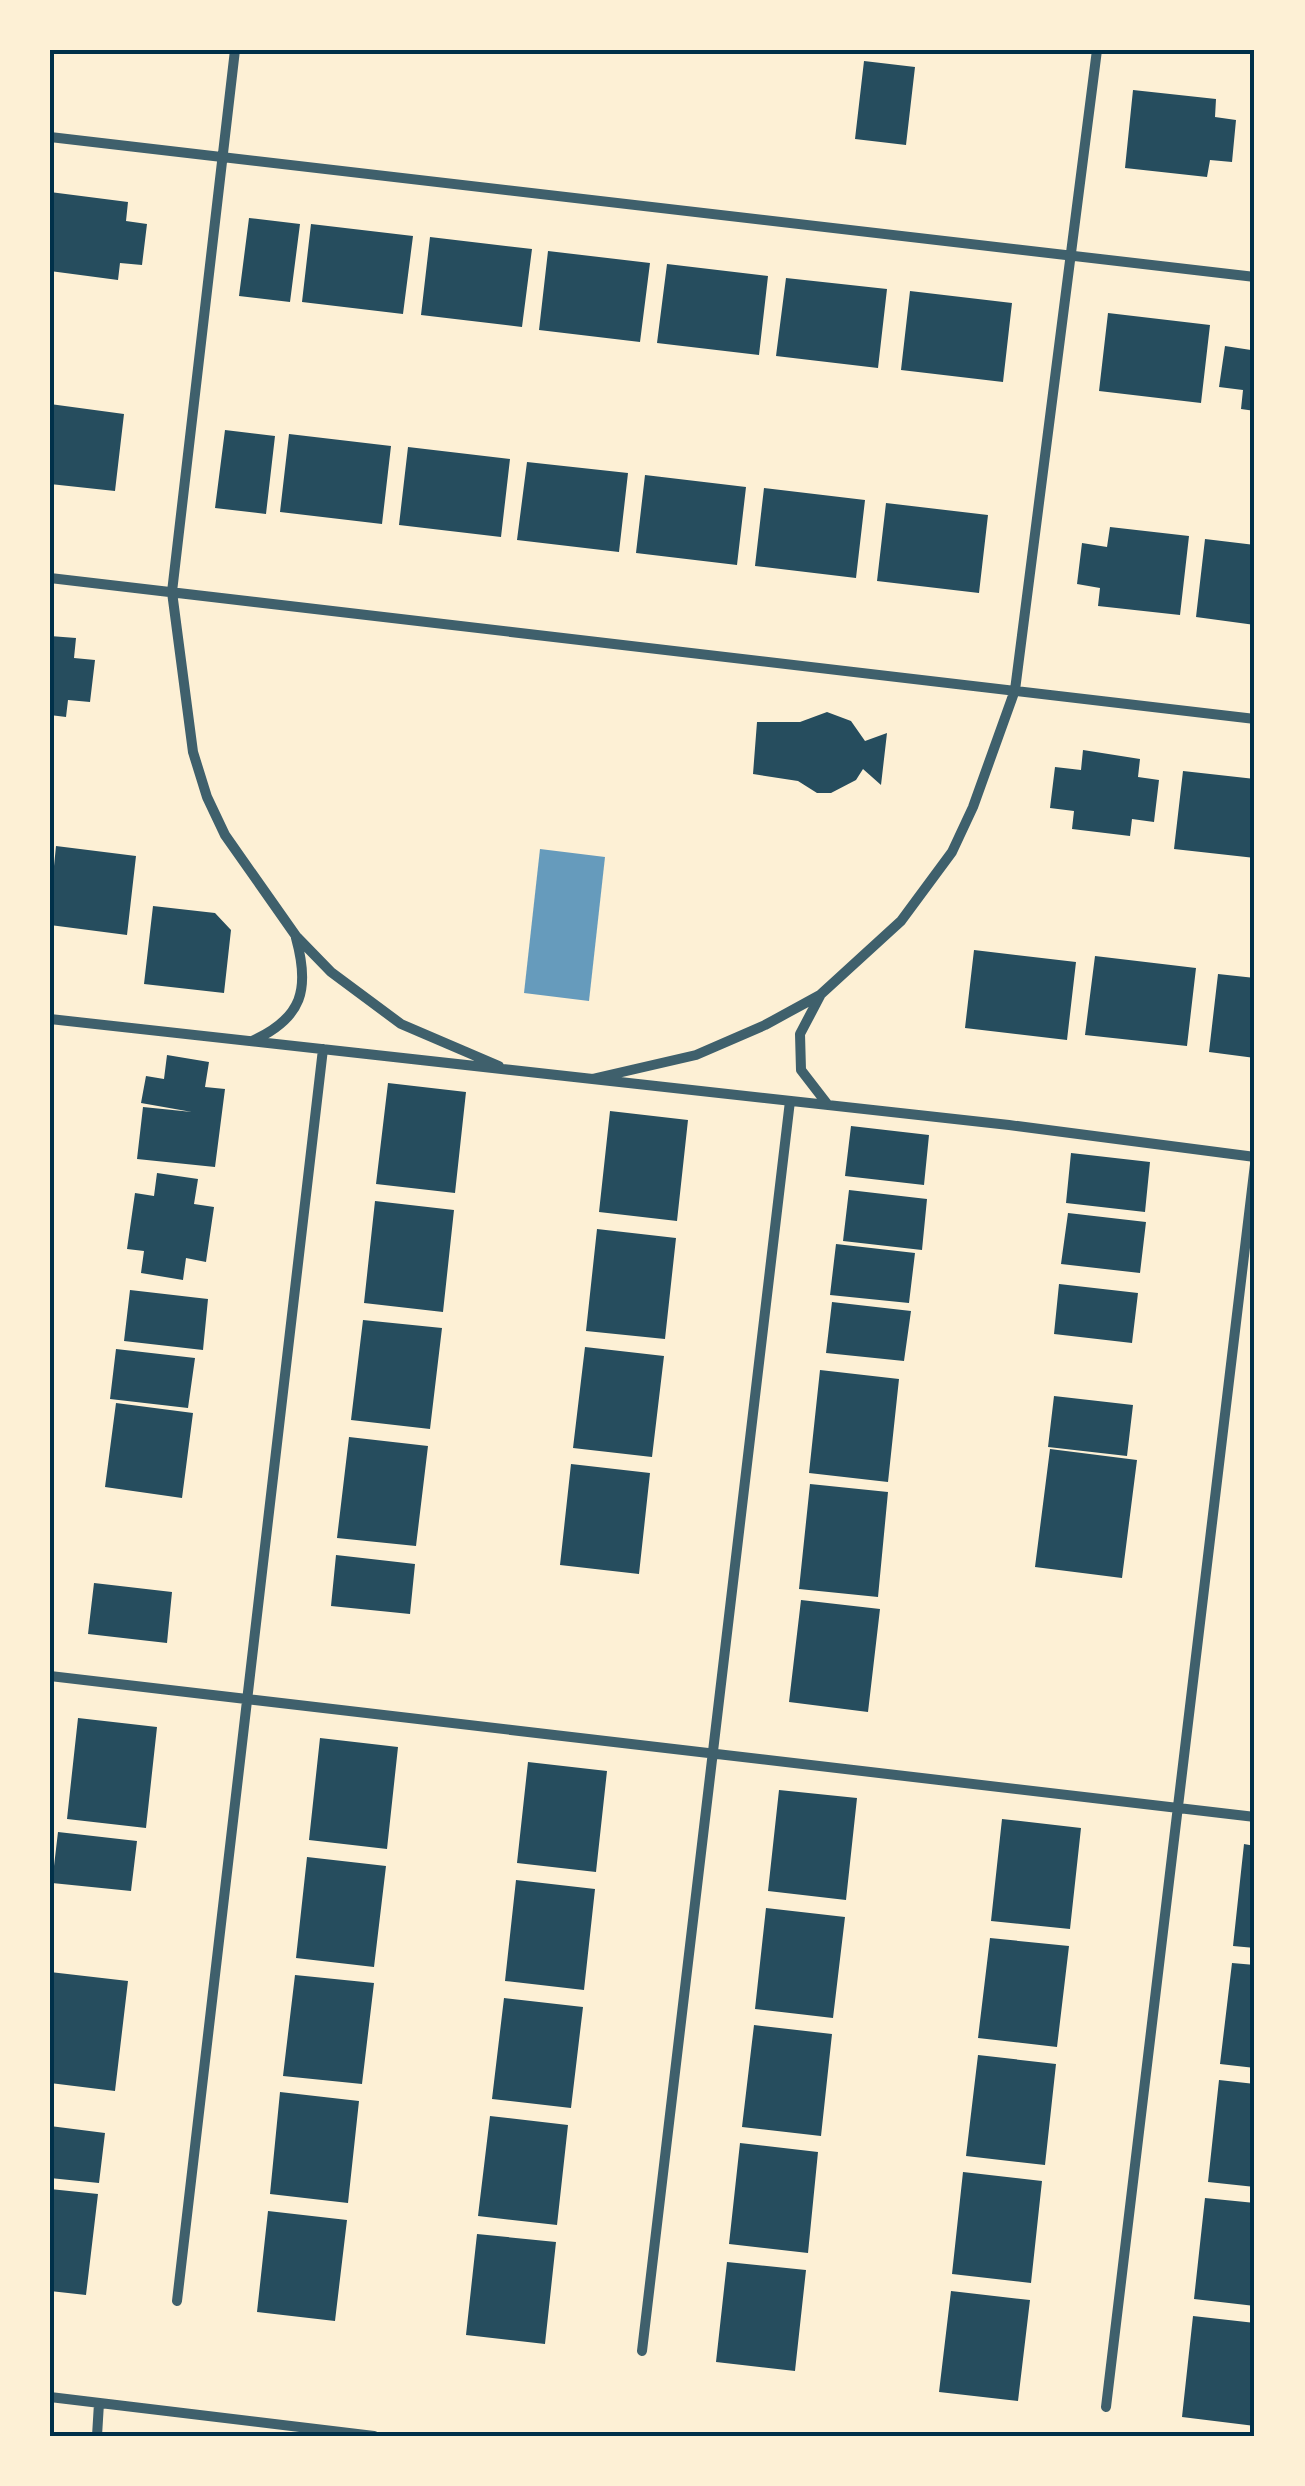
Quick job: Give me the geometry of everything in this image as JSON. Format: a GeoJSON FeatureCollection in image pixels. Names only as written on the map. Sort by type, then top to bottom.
{"type":"FeatureCollection","features":[{"type":"Feature","properties":{"kind":"street"},"geometry":{"type":"LineString","coordinates":[[235,50],[172,592],[193,752],[207,798],[225,835],[296,936],[332,972],[401,1024],[510,1070]]}},
{"type":"Feature","properties":{"kind":"street"},"geometry":{"type":"LineString","coordinates":[[592,1079],[696,1055],[765,1025],[820,995],[901,921],[952,852],[1015,690],[1097,50]]}},
{"type":"Feature","properties":{"kind":"street"},"geometry":{"type":"LineString","coordinates":[[50,137],[1255,277]]}},
{"type":"Feature","properties":{"kind":"street"},"geometry":{"type":"LineString","coordinates":[[50,578],[1255,718]]}},
{"type":"Feature","properties":{"kind":"street"},"geometry":{"type":"LineString","coordinates":[[251,1041],[276,1030],[297,1004],[306,972],[296,936]]}},
{"type":"Feature","properties":{"kind":"street"},"geometry":{"type":"LineString","coordinates":[[820,995],[800,1034],[801,1070],[829,1105]]}},
{"type":"Feature","properties":{"kind":"street"},"geometry":{"type":"LineString","coordinates":[[50,1019],[829,1105],[1255,1160],[1106,2407]]}},
{"type":"Feature","properties":{"kind":"street"},"geometry":{"type":"LineString","coordinates":[[177,2300],[323,1049]]}},
{"type":"Feature","properties":{"kind":"street"},"geometry":{"type":"LineString","coordinates":[[642,2351],[790,1101]]}},
{"type":"Feature","properties":{"kind":"street"},"geometry":{"type":"LineString","coordinates":[[50,1676],[1255,1817]]}},
{"type":"Feature","properties":{"kind":"street"},"geometry":{"type":"LineString","coordinates":[[50,2398],[374,2436]]}},
{"type":"Feature","properties":{"kind":"street"},"geometry":{"type":"LineString","coordinates":[[97,2436],[100,2404]]}},
{"type":"Feature","properties":{"kind":"water"},"geometry":{"type":"Polygon","coordinates":[[[540,849],[605,857],[589,1001],[524,993],[540,849]]]}},
{"type":"Feature","properties":{"kind":"building"},"geometry":{"type":"Polygon","coordinates":[[[864,61],[915,67],[906,145],[855,139],[864,61]]]}},
{"type":"Feature","properties":{"kind":"building"},"geometry":{"type":"Polygon","coordinates":[[[1133,90],[1216,99],[1215,117],[1236,120],[1232,162],[1210,160],[1207,177],[1125,168],[1133,90]]]}},
{"type":"Feature","properties":{"kind":"building"},"geometry":{"type":"Polygon","coordinates":[[[50,192],[128,202],[126,221],[147,224],[142,265],[120,263],[118,280],[50,271],[50,192]]]}},
{"type":"Feature","properties":{"kind":"building"},"geometry":{"type":"Polygon","coordinates":[[[249,218],[300,224],[290,302],[239,296],[249,218]]]}},
{"type":"Feature","properties":{"kind":"building"},"geometry":{"type":"Polygon","coordinates":[[[311,224],[413,236],[403,314],[302,302],[311,224]]]}},
{"type":"Feature","properties":{"kind":"building"},"geometry":{"type":"Polygon","coordinates":[[[430,237],[532,249],[522,327],[421,315],[430,237]]]}},
{"type":"Feature","properties":{"kind":"building"},"geometry":{"type":"Polygon","coordinates":[[[548,251],[650,263],[640,342],[539,330],[548,251]]]}},
{"type":"Feature","properties":{"kind":"building"},"geometry":{"type":"Polygon","coordinates":[[[667,264],[768,276],[759,355],[657,343],[667,264]]]}},
{"type":"Feature","properties":{"kind":"building"},"geometry":{"type":"Polygon","coordinates":[[[786,278],[887,289],[878,368],[776,356],[786,278]]]}},
{"type":"Feature","properties":{"kind":"building"},"geometry":{"type":"Polygon","coordinates":[[[910,291],[1012,303],[1003,382],[901,370],[910,291]]]}},
{"type":"Feature","properties":{"kind":"building"},"geometry":{"type":"Polygon","coordinates":[[[1108,313],[1210,325],[1201,403],[1099,391],[1108,313]]]}},
{"type":"Feature","properties":{"kind":"building"},"geometry":{"type":"Polygon","coordinates":[[[1253,334],[1255,411],[1241,409],[1243,390],[1219,387],[1225,346],[1251,350],[1253,334]]]}},
{"type":"Feature","properties":{"kind":"building"},"geometry":{"type":"Polygon","coordinates":[[[50,404],[124,414],[115,491],[50,484],[50,404]]]}},
{"type":"Feature","properties":{"kind":"building"},"geometry":{"type":"Polygon","coordinates":[[[225,430],[275,436],[266,514],[215,508],[225,430]]]}},
{"type":"Feature","properties":{"kind":"building"},"geometry":{"type":"Polygon","coordinates":[[[289,434],[391,446],[382,524],[280,512],[289,434]]]}},
{"type":"Feature","properties":{"kind":"building"},"geometry":{"type":"Polygon","coordinates":[[[408,447],[510,459],[501,537],[399,525],[408,447]]]}},
{"type":"Feature","properties":{"kind":"building"},"geometry":{"type":"Polygon","coordinates":[[[527,462],[628,473],[619,552],[517,540],[527,462]]]}},
{"type":"Feature","properties":{"kind":"building"},"geometry":{"type":"Polygon","coordinates":[[[645,475],[746,487],[737,565],[636,553],[645,475]]]}},
{"type":"Feature","properties":{"kind":"building"},"geometry":{"type":"Polygon","coordinates":[[[764,488],[865,500],[856,578],[755,566],[764,488]]]}},
{"type":"Feature","properties":{"kind":"building"},"geometry":{"type":"Polygon","coordinates":[[[886,503],[988,515],[979,593],[877,581],[886,503]]]}},
{"type":"Feature","properties":{"kind":"building"},"geometry":{"type":"Polygon","coordinates":[[[1110,527],[1189,536],[1180,615],[1098,606],[1100,588],[1077,584],[1082,543],[1107,547],[1110,527]]]}},
{"type":"Feature","properties":{"kind":"building"},"geometry":{"type":"Polygon","coordinates":[[[1205,539],[1255,545],[1255,625],[1196,617],[1205,539]]]}},
{"type":"Feature","properties":{"kind":"building"},"geometry":{"type":"Polygon","coordinates":[[[50,636],[76,638],[74,658],[95,660],[90,702],[68,700],[66,717],[50,715],[50,636]]]}},
{"type":"Feature","properties":{"kind":"building"},"geometry":{"type":"Polygon","coordinates":[[[827,712],[851,721],[865,741],[887,733],[881,785],[863,769],[856,780],[831,793],[817,793],[798,781],[753,774],[757,722],[800,722],[827,712]]]}},
{"type":"Feature","properties":{"kind":"building"},"geometry":{"type":"Polygon","coordinates":[[[1083,750],[1140,759],[1138,777],[1159,780],[1154,822],[1132,819],[1130,836],[1072,829],[1074,811],[1050,808],[1055,767],[1081,770],[1083,750]]]}},
{"type":"Feature","properties":{"kind":"building"},"geometry":{"type":"Polygon","coordinates":[[[1183,771],[1255,779],[1255,858],[1174,849],[1183,771]]]}},
{"type":"Feature","properties":{"kind":"building"},"geometry":{"type":"Polygon","coordinates":[[[56,846],[136,856],[127,935],[50,925],[50,865],[54,866],[56,846]]]}},
{"type":"Feature","properties":{"kind":"building"},"geometry":{"type":"Polygon","coordinates":[[[153,906],[215,913],[231,930],[224,993],[144,984],[153,906]]]}},
{"type":"Feature","properties":{"kind":"building"},"geometry":{"type":"Polygon","coordinates":[[[974,950],[1076,962],[1067,1040],[965,1028],[974,950]]]}},
{"type":"Feature","properties":{"kind":"building"},"geometry":{"type":"Polygon","coordinates":[[[1095,956],[1196,968],[1187,1046],[1085,1035],[1095,956]]]}},
{"type":"Feature","properties":{"kind":"building"},"geometry":{"type":"Polygon","coordinates":[[[1218,974],[1255,978],[1255,1058],[1209,1052],[1218,974]]]}},
{"type":"Feature","properties":{"kind":"building"},"geometry":{"type":"Polygon","coordinates":[[[167,1055],[209,1062],[205,1087],[225,1089],[215,1167],[137,1159],[143,1107],[192,1112],[141,1103],[146,1076],[164,1079],[167,1055]]]}},
{"type":"Feature","properties":{"kind":"building"},"geometry":{"type":"Polygon","coordinates":[[[388,1083],[466,1092],[455,1193],[376,1184],[388,1083]]]}},
{"type":"Feature","properties":{"kind":"building"},"geometry":{"type":"Polygon","coordinates":[[[610,1111],[688,1120],[677,1221],[599,1212],[610,1111]]]}},
{"type":"Feature","properties":{"kind":"building"},"geometry":{"type":"Polygon","coordinates":[[[851,1126],[929,1135],[924,1185],[845,1176],[851,1126]]]}},
{"type":"Feature","properties":{"kind":"building"},"geometry":{"type":"Polygon","coordinates":[[[1071,1153],[1150,1162],[1145,1212],[1066,1203],[1071,1153]]]}},
{"type":"Feature","properties":{"kind":"building"},"geometry":{"type":"Polygon","coordinates":[[[157,1173],[198,1179],[194,1204],[214,1207],[206,1262],[186,1258],[183,1280],[141,1273],[144,1251],[127,1249],[135,1193],[154,1196],[157,1173]]]}},
{"type":"Feature","properties":{"kind":"building"},"geometry":{"type":"Polygon","coordinates":[[[849,1190],[927,1199],[922,1250],[843,1241],[849,1190]]]}},
{"type":"Feature","properties":{"kind":"building"},"geometry":{"type":"Polygon","coordinates":[[[375,1201],[454,1210],[443,1312],[364,1303],[375,1201]]]}},
{"type":"Feature","properties":{"kind":"building"},"geometry":{"type":"Polygon","coordinates":[[[1068,1213],[1146,1222],[1140,1273],[1061,1264],[1068,1213]]]}},
{"type":"Feature","properties":{"kind":"building"},"geometry":{"type":"Polygon","coordinates":[[[597,1229],[676,1238],[665,1339],[586,1331],[597,1229]]]}},
{"type":"Feature","properties":{"kind":"building"},"geometry":{"type":"Polygon","coordinates":[[[836,1244],[915,1253],[909,1303],[830,1295],[836,1244]]]}},
{"type":"Feature","properties":{"kind":"building"},"geometry":{"type":"Polygon","coordinates":[[[1059,1284],[1138,1293],[1132,1343],[1054,1334],[1059,1284]]]}},
{"type":"Feature","properties":{"kind":"building"},"geometry":{"type":"Polygon","coordinates":[[[130,1290],[208,1299],[203,1350],[124,1341],[130,1290]]]}},
{"type":"Feature","properties":{"kind":"building"},"geometry":{"type":"Polygon","coordinates":[[[832,1302],[911,1311],[904,1361],[826,1353],[832,1302]]]}},
{"type":"Feature","properties":{"kind":"building"},"geometry":{"type":"Polygon","coordinates":[[[363,1320],[442,1328],[430,1429],[351,1420],[363,1320]]]}},
{"type":"Feature","properties":{"kind":"building"},"geometry":{"type":"Polygon","coordinates":[[[585,1347],[664,1356],[652,1457],[573,1448],[585,1347]]]}},
{"type":"Feature","properties":{"kind":"building"},"geometry":{"type":"Polygon","coordinates":[[[116,1349],[195,1358],[188,1408],[110,1399],[116,1349]]]}},
{"type":"Feature","properties":{"kind":"building"},"geometry":{"type":"Polygon","coordinates":[[[820,1370],[899,1379],[888,1482],[809,1473],[820,1370]]]}},
{"type":"Feature","properties":{"kind":"building"},"geometry":{"type":"Polygon","coordinates":[[[1054,1396],[1133,1405],[1127,1456],[1048,1447],[1054,1396]]]}},
{"type":"Feature","properties":{"kind":"building"},"geometry":{"type":"Polygon","coordinates":[[[116,1403],[193,1413],[182,1498],[105,1487],[116,1403]]]}},
{"type":"Feature","properties":{"kind":"building"},"geometry":{"type":"Polygon","coordinates":[[[349,1437],[428,1446],[416,1546],[337,1538],[349,1437]]]}},
{"type":"Feature","properties":{"kind":"building"},"geometry":{"type":"Polygon","coordinates":[[[1050,1449],[1137,1460],[1122,1578],[1035,1567],[1050,1449]]]}},
{"type":"Feature","properties":{"kind":"building"},"geometry":{"type":"Polygon","coordinates":[[[571,1464],[650,1473],[639,1574],[560,1565],[571,1464]]]}},
{"type":"Feature","properties":{"kind":"building"},"geometry":{"type":"Polygon","coordinates":[[[810,1484],[888,1492],[878,1597],[799,1589],[810,1484]]]}},
{"type":"Feature","properties":{"kind":"building"},"geometry":{"type":"Polygon","coordinates":[[[336,1555],[415,1564],[410,1614],[331,1606],[336,1555]]]}},
{"type":"Feature","properties":{"kind":"building"},"geometry":{"type":"Polygon","coordinates":[[[94,1583],[172,1592],[167,1643],[88,1634],[94,1583]]]}},
{"type":"Feature","properties":{"kind":"building"},"geometry":{"type":"Polygon","coordinates":[[[801,1600],[880,1609],[868,1712],[789,1702],[801,1600]]]}},
{"type":"Feature","properties":{"kind":"building"},"geometry":{"type":"Polygon","coordinates":[[[78,1718],[157,1727],[146,1828],[67,1819],[78,1718]]]}},
{"type":"Feature","properties":{"kind":"building"},"geometry":{"type":"Polygon","coordinates":[[[320,1738],[398,1747],[387,1849],[309,1840],[320,1738]]]}},
{"type":"Feature","properties":{"kind":"building"},"geometry":{"type":"Polygon","coordinates":[[[528,1762],[607,1771],[596,1872],[517,1863],[528,1762]]]}},
{"type":"Feature","properties":{"kind":"building"},"geometry":{"type":"Polygon","coordinates":[[[779,1790],[857,1798],[846,1900],[768,1891],[779,1790]]]}},
{"type":"Feature","properties":{"kind":"building"},"geometry":{"type":"Polygon","coordinates":[[[1002,1819],[1081,1828],[1070,1929],[991,1921],[1002,1819]]]}},
{"type":"Feature","properties":{"kind":"building"},"geometry":{"type":"Polygon","coordinates":[[[58,1832],[137,1841],[131,1891],[52,1883],[58,1832]]]}},
{"type":"Feature","properties":{"kind":"building"},"geometry":{"type":"Polygon","coordinates":[[[1244,1844],[1255,1846],[1255,1948],[1233,1946],[1244,1844]]]}},
{"type":"Feature","properties":{"kind":"building"},"geometry":{"type":"Polygon","coordinates":[[[307,1857],[386,1866],[374,1967],[296,1958],[307,1857]]]}},
{"type":"Feature","properties":{"kind":"building"},"geometry":{"type":"Polygon","coordinates":[[[516,1880],[595,1889],[584,1990],[505,1981],[516,1880]]]}},
{"type":"Feature","properties":{"kind":"building"},"geometry":{"type":"Polygon","coordinates":[[[766,1908],[845,1917],[833,2018],[755,2009],[766,1908]]]}},
{"type":"Feature","properties":{"kind":"building"},"geometry":{"type":"Polygon","coordinates":[[[990,1938],[1069,1946],[1057,2047],[978,2038],[990,1938]]]}},
{"type":"Feature","properties":{"kind":"building"},"geometry":{"type":"Polygon","coordinates":[[[1232,1963],[1255,1965],[1255,2068],[1220,2064],[1232,1963]]]}},
{"type":"Feature","properties":{"kind":"building"},"geometry":{"type":"Polygon","coordinates":[[[50,1972],[128,1981],[115,2091],[50,2083],[50,1972]]]}},
{"type":"Feature","properties":{"kind":"building"},"geometry":{"type":"Polygon","coordinates":[[[295,1975],[374,1983],[362,2084],[283,2076],[295,1975]]]}},
{"type":"Feature","properties":{"kind":"building"},"geometry":{"type":"Polygon","coordinates":[[[504,1998],[583,2007],[571,2108],[492,2099],[504,1998]]]}},
{"type":"Feature","properties":{"kind":"building"},"geometry":{"type":"Polygon","coordinates":[[[754,2025],[832,2034],[821,2136],[742,2127],[754,2025]]]}},
{"type":"Feature","properties":{"kind":"building"},"geometry":{"type":"Polygon","coordinates":[[[978,2055],[1056,2064],[1045,2165],[966,2156],[978,2055]]]}},
{"type":"Feature","properties":{"kind":"building"},"geometry":{"type":"Polygon","coordinates":[[[1219,2080],[1255,2084],[1255,2187],[1208,2182],[1219,2080]]]}},
{"type":"Feature","properties":{"kind":"building"},"geometry":{"type":"Polygon","coordinates":[[[280,2092],[359,2101],[348,2203],[270,2194],[280,2092]]]}},
{"type":"Feature","properties":{"kind":"building"},"geometry":{"type":"Polygon","coordinates":[[[490,2116],[568,2125],[557,2225],[478,2216],[490,2116]]]}},
{"type":"Feature","properties":{"kind":"building"},"geometry":{"type":"Polygon","coordinates":[[[50,2126],[105,2133],[99,2183],[50,2178],[50,2126]]]}},
{"type":"Feature","properties":{"kind":"building"},"geometry":{"type":"Polygon","coordinates":[[[740,2143],[818,2152],[808,2253],[729,2244],[740,2143]]]}},
{"type":"Feature","properties":{"kind":"building"},"geometry":{"type":"Polygon","coordinates":[[[963,2172],[1042,2181],[1031,2283],[952,2274],[963,2172]]]}},
{"type":"Feature","properties":{"kind":"building"},"geometry":{"type":"Polygon","coordinates":[[[50,2189],[98,2194],[86,2295],[50,2291],[50,2189]]]}},
{"type":"Feature","properties":{"kind":"building"},"geometry":{"type":"Polygon","coordinates":[[[1205,2198],[1255,2203],[1255,2306],[1194,2299],[1205,2198]]]}},
{"type":"Feature","properties":{"kind":"building"},"geometry":{"type":"Polygon","coordinates":[[[268,2211],[347,2220],[335,2321],[257,2312],[268,2211]]]}},
{"type":"Feature","properties":{"kind":"building"},"geometry":{"type":"Polygon","coordinates":[[[477,2234],[556,2242],[545,2344],[466,2335],[477,2234]]]}},
{"type":"Feature","properties":{"kind":"building"},"geometry":{"type":"Polygon","coordinates":[[[727,2262],[806,2270],[795,2371],[716,2362],[727,2262]]]}},
{"type":"Feature","properties":{"kind":"building"},"geometry":{"type":"Polygon","coordinates":[[[951,2291],[1030,2300],[1018,2401],[939,2392],[951,2291]]]}},
{"type":"Feature","properties":{"kind":"building"},"geometry":{"type":"Polygon","coordinates":[[[1193,2316],[1255,2323],[1255,2426],[1182,2417],[1193,2316]]]}}]}
